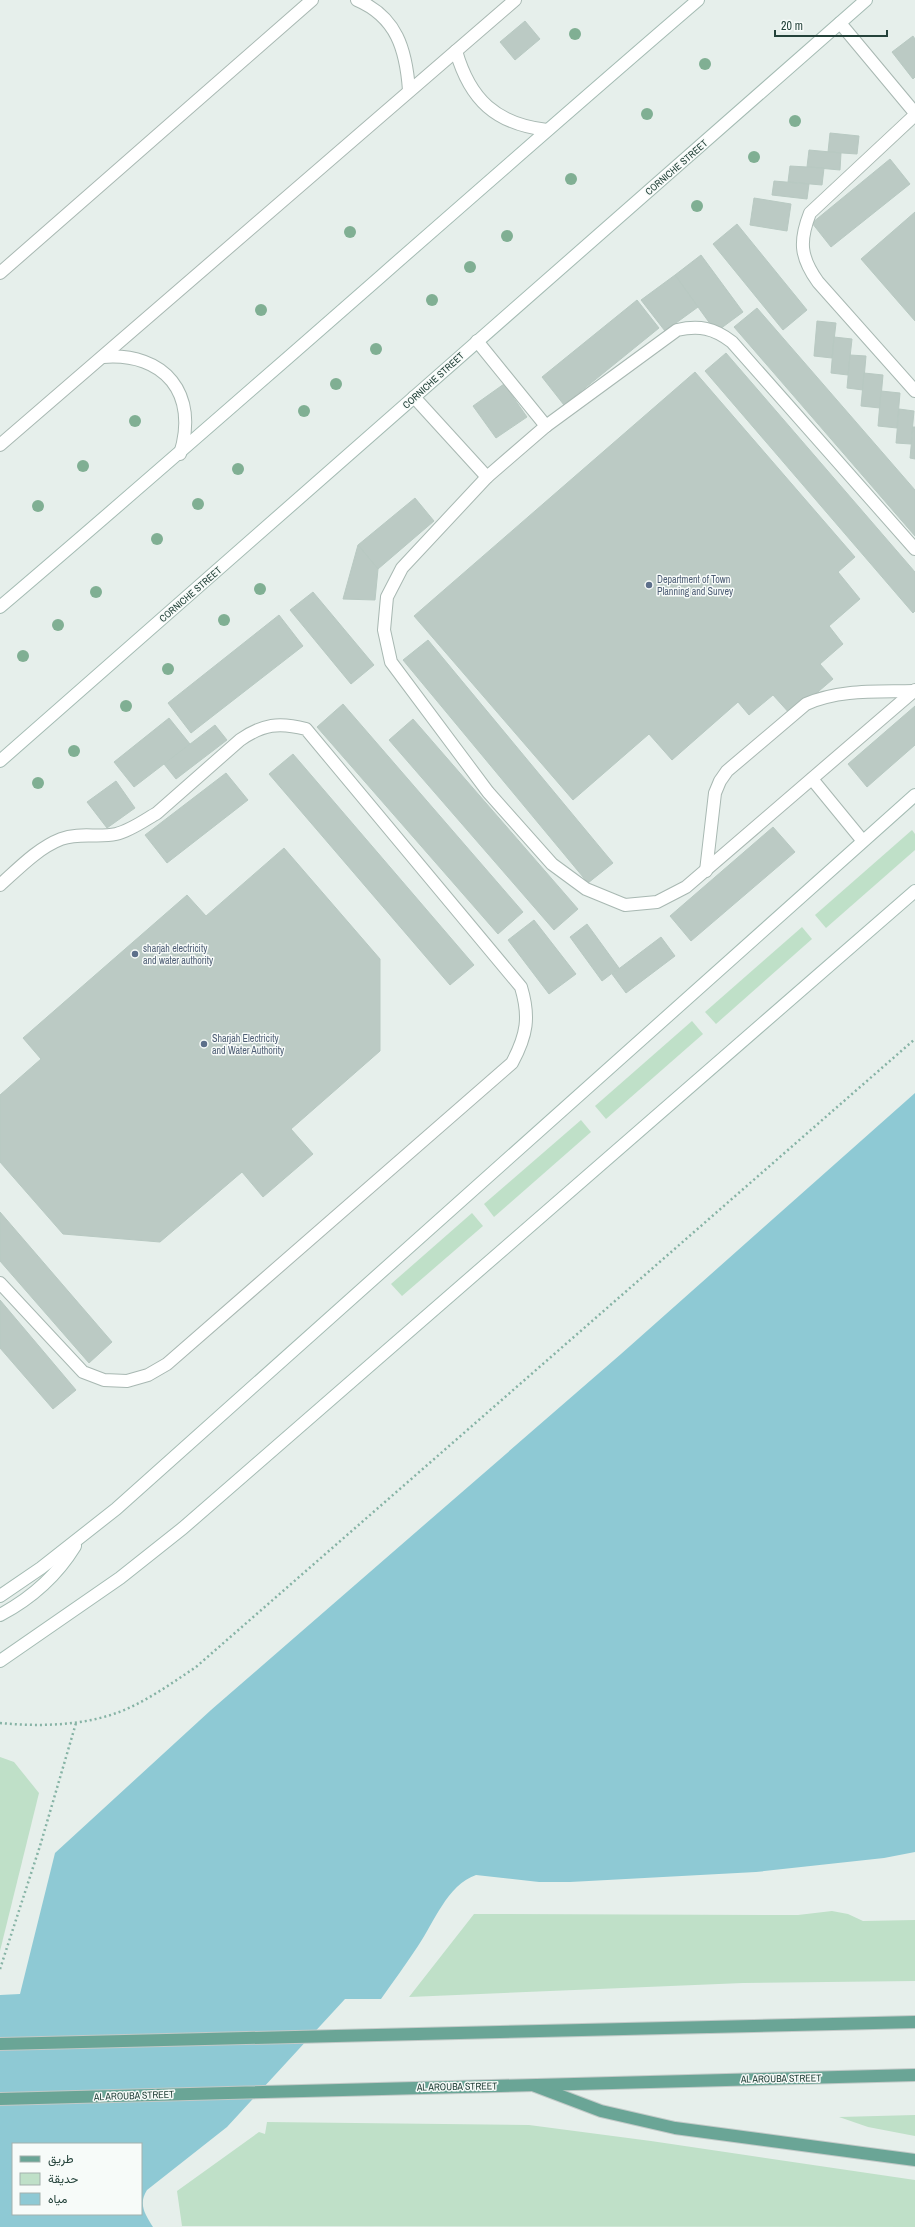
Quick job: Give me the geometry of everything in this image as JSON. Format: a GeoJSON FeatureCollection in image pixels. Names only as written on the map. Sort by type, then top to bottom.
{"type":"FeatureCollection","features":[{"type":"Feature","properties":{"kind":"main road"},"geometry":{"type":"LineString","coordinates":[[0,273],[312,0]]}},
{"type":"Feature","properties":{"kind":"main road"},"geometry":{"type":"LineString","coordinates":[[357,0],[368,5],[386,21],[400,41],[407,64],[409,90]]}},
{"type":"Feature","properties":{"kind":"main road"},"geometry":{"type":"LineString","coordinates":[[0,445],[409,90],[515,0]]}},
{"type":"Feature","properties":{"kind":"main road"},"geometry":{"type":"LineString","coordinates":[[0,607],[180,454],[547,130],[698,0]]}},
{"type":"Feature","properties":{"kind":"main road","name":"CORNICHE STREET"},"geometry":{"type":"LineString","coordinates":[[0,761],[866,0]]}},
{"type":"Feature","properties":{"kind":"main road"},"geometry":{"type":"LineString","coordinates":[[840,23],[915,114],[810,213],[803,230],[802,249],[807,267],[818,282],[915,391]]}},
{"type":"Feature","properties":{"kind":"main road"},"geometry":{"type":"LineString","coordinates":[[456,51],[462,72],[472,91],[487,107],[515,124],[547,130]]}},
{"type":"Feature","properties":{"kind":"main road"},"geometry":{"type":"LineString","coordinates":[[914,691],[706,871],[673,896],[658,902],[641,905],[625,905],[586,889],[552,864],[488,792],[391,662],[384,630],[387,597],[402,568],[488,476],[546,426],[677,330],[692,326],[706,328],[720,333],[732,342],[915,549]]}},
{"type":"Feature","properties":{"kind":"main road"},"geometry":{"type":"LineString","coordinates":[[477,341],[546,426]]}},
{"type":"Feature","properties":{"kind":"main road"},"geometry":{"type":"LineString","coordinates":[[103,357],[121,355],[139,358],[156,367],[170,378],[181,396],[186,415],[186,435],[180,454]]}},
{"type":"Feature","properties":{"kind":"main road"},"geometry":{"type":"LineString","coordinates":[[414,397],[488,476]]}},
{"type":"Feature","properties":{"kind":"main road"},"geometry":{"type":"LineString","coordinates":[[706,871],[715,793],[720,781],[727,771],[806,704],[818,699],[845,693],[914,691]]}},
{"type":"Feature","properties":{"kind":"main road"},"geometry":{"type":"LineString","coordinates":[[0,885],[38,852],[62,838],[76,835],[116,834],[144,821],[157,812],[240,740],[254,731],[272,725],[289,724],[306,729],[521,987],[526,1006],[526,1026],[522,1046],[512,1063],[167,1364],[148,1375],[127,1381],[104,1380],[83,1372],[0,1283]]}},
{"type":"Feature","properties":{"kind":"main road"},"geometry":{"type":"LineString","coordinates":[[812,779],[862,840]]}},
{"type":"Feature","properties":{"kind":"main road"},"geometry":{"type":"LineString","coordinates":[[0,1596],[79,1540],[116,1509],[862,840],[915,795]]}},
{"type":"Feature","properties":{"kind":"main road"},"geometry":{"type":"LineString","coordinates":[[0,1661],[120,1578],[183,1528],[915,891]]}},
{"type":"Feature","properties":{"kind":"main road"},"geometry":{"type":"LineString","coordinates":[[0,1615],[36,1593],[67,1559],[79,1540]]}},
{"type":"Feature","properties":{"kind":"main road"},"geometry":{"type":"LineString","coordinates":[[0,2044],[915,2022]]}},
{"type":"Feature","properties":{"kind":"main road","name":"AL AROUBA STREET"},"geometry":{"type":"LineString","coordinates":[[0,2099],[915,2075]]}},
{"type":"Feature","properties":{"kind":"main road"},"geometry":{"type":"LineString","coordinates":[[530,2084],[601,2111],[675,2128],[915,2160]]}},
{"type":"Feature","properties":{"kind":"path"},"geometry":{"type":"LineString","coordinates":[[0,1723],[30,1726],[76,1723],[108,1716],[131,1707],[196,1667],[915,1039]]}},
{"type":"Feature","properties":{"kind":"path"},"geometry":{"type":"LineString","coordinates":[[0,1969],[40,1846],[76,1723]]}},
{"type":"Feature","properties":{"kind":"green space"},"geometry":{"type":"Polygon","coordinates":[[[912,830],[915,834],[915,850],[826,928],[815,915],[912,830]]]}},
{"type":"Feature","properties":{"kind":"green space"},"geometry":{"type":"Polygon","coordinates":[[[802,927],[812,939],[716,1024],[705,1012],[802,927]]]}},
{"type":"Feature","properties":{"kind":"green space"},"geometry":{"type":"Polygon","coordinates":[[[692,1021],[703,1034],[606,1119],[595,1106],[692,1021]]]}},
{"type":"Feature","properties":{"kind":"green space"},"geometry":{"type":"Polygon","coordinates":[[[581,1120],[591,1132],[494,1217],[484,1204],[581,1120]]]}},
{"type":"Feature","properties":{"kind":"green space"},"geometry":{"type":"Polygon","coordinates":[[[472,1213],[483,1226],[402,1296],[391,1284],[472,1213]]]}},
{"type":"Feature","properties":{"kind":"green space"},"geometry":{"type":"Polygon","coordinates":[[[0,1757],[14,1762],[39,1793],[0,1951],[0,1757]]]}},
{"type":"Feature","properties":{"kind":"green space"},"geometry":{"type":"Polygon","coordinates":[[[832,1911],[848,1914],[863,1921],[915,1920],[915,1981],[743,1983],[409,1997],[474,1914],[798,1915],[832,1911]]]}},
{"type":"Feature","properties":{"kind":"green space"},"geometry":{"type":"Polygon","coordinates":[[[915,2115],[915,2136],[868,2127],[839,2117],[915,2115]]]}},
{"type":"Feature","properties":{"kind":"green space"},"geometry":{"type":"Polygon","coordinates":[[[267,2122],[529,2125],[651,2141],[915,2180],[915,2227],[182,2226],[177,2191],[259,2132],[265,2134],[267,2122]]]}},
{"type":"Feature","properties":{"kind":"water"},"geometry":{"type":"Polygon","coordinates":[[[915,1093],[915,1852],[884,1858],[756,1872],[570,1882],[539,1882],[476,1875],[457,1887],[449,1896],[424,1937],[381,1999],[345,1999],[227,2127],[147,2190],[144,2195],[143,2204],[145,2213],[153,2227],[0,2227],[0,1995],[20,1994],[55,1853],[211,1710],[621,1354],[915,1093]]]}},
{"type":"Feature","properties":{"kind":"building"},"geometry":{"type":"Polygon","coordinates":[[[525,21],[540,39],[515,60],[500,42],[525,21]]]}},
{"type":"Feature","properties":{"kind":"building"},"geometry":{"type":"Polygon","coordinates":[[[913,36],[915,39],[915,77],[913,79],[892,52],[913,36]]]}},
{"type":"Feature","properties":{"kind":"building"},"geometry":{"type":"Polygon","coordinates":[[[830,133],[859,136],[857,154],[828,152],[830,133]]]}},
{"type":"Feature","properties":{"kind":"building"},"geometry":{"type":"Polygon","coordinates":[[[809,150],[841,153],[840,170],[807,167],[809,150]]]}},
{"type":"Feature","properties":{"kind":"building"},"geometry":{"type":"Polygon","coordinates":[[[890,159],[910,184],[831,247],[812,223],[890,159]]]}},
{"type":"Feature","properties":{"kind":"building"},"geometry":{"type":"Polygon","coordinates":[[[790,166],[824,168],[822,185],[788,182],[790,166]]]}},
{"type":"Feature","properties":{"kind":"building"},"geometry":{"type":"Polygon","coordinates":[[[774,181],[809,184],[807,199],[772,195],[774,181]]]}},
{"type":"Feature","properties":{"kind":"building"},"geometry":{"type":"Polygon","coordinates":[[[754,198],[791,204],[787,231],[750,225],[754,198]]]}},
{"type":"Feature","properties":{"kind":"building"},"geometry":{"type":"Polygon","coordinates":[[[915,212],[915,321],[861,259],[915,212]]]}},
{"type":"Feature","properties":{"kind":"building"},"geometry":{"type":"Polygon","coordinates":[[[737,224],[807,310],[783,330],[713,244],[737,224]]]}},
{"type":"Feature","properties":{"kind":"building"},"geometry":{"type":"Polygon","coordinates":[[[701,255],[743,312],[716,332],[675,275],[701,255]]]}},
{"type":"Feature","properties":{"kind":"building"},"geometry":{"type":"Polygon","coordinates":[[[675,275],[698,307],[665,331],[641,300],[675,275]]]}},
{"type":"Feature","properties":{"kind":"building"},"geometry":{"type":"Polygon","coordinates":[[[637,300],[659,328],[564,405],[542,377],[637,300]]]}},
{"type":"Feature","properties":{"kind":"building"},"geometry":{"type":"Polygon","coordinates":[[[757,308],[915,490],[915,536],[734,327],[757,308]]]}},
{"type":"Feature","properties":{"kind":"building"},"geometry":{"type":"Polygon","coordinates":[[[817,321],[836,323],[832,358],[814,356],[817,321]]]}},
{"type":"Feature","properties":{"kind":"building"},"geometry":{"type":"Polygon","coordinates":[[[834,337],[852,339],[848,375],[831,373],[834,337]]]}},
{"type":"Feature","properties":{"kind":"building"},"geometry":{"type":"Polygon","coordinates":[[[726,353],[915,572],[915,611],[913,613],[705,371],[726,353]]]}},
{"type":"Feature","properties":{"kind":"building"},"geometry":{"type":"Polygon","coordinates":[[[850,355],[866,356],[863,390],[847,388],[850,355]]]}},
{"type":"Feature","properties":{"kind":"building","name":"Department of Town Planning and Survey"},"geometry":{"type":"Polygon","coordinates":[[[695,372],[855,557],[838,572],[860,599],[829,626],[843,644],[820,664],[833,679],[791,715],[773,695],[749,715],[738,702],[672,760],[649,734],[573,800],[414,616],[695,372]]]}},
{"type":"Feature","properties":{"kind":"building"},"geometry":{"type":"Polygon","coordinates":[[[864,373],[883,375],[880,408],[861,406],[864,373]]]}},
{"type":"Feature","properties":{"kind":"building"},"geometry":{"type":"Polygon","coordinates":[[[504,384],[527,417],[496,438],[473,406],[504,384]]]}},
{"type":"Feature","properties":{"kind":"building"},"geometry":{"type":"Polygon","coordinates":[[[881,391],[900,393],[897,428],[878,426],[881,391]]]}},
{"type":"Feature","properties":{"kind":"building"},"geometry":{"type":"Polygon","coordinates":[[[899,409],[914,411],[911,444],[896,443],[899,409]]]}},
{"type":"Feature","properties":{"kind":"building"},"geometry":{"type":"Polygon","coordinates":[[[913,427],[915,427],[915,459],[910,458],[913,427]]]}},
{"type":"Feature","properties":{"kind":"building"},"geometry":{"type":"Polygon","coordinates":[[[415,498],[434,521],[378,569],[358,545],[415,498]]]}},
{"type":"Feature","properties":{"kind":"building"},"geometry":{"type":"Polygon","coordinates":[[[358,545],[378,569],[375,600],[343,599],[358,545]]]}},
{"type":"Feature","properties":{"kind":"building"},"geometry":{"type":"Polygon","coordinates":[[[313,592],[374,665],[351,684],[290,610],[313,592]]]}},
{"type":"Feature","properties":{"kind":"building"},"geometry":{"type":"Polygon","coordinates":[[[279,615],[303,646],[191,733],[168,703],[279,615]]]}},
{"type":"Feature","properties":{"kind":"building"},"geometry":{"type":"Polygon","coordinates":[[[428,640],[613,863],[588,883],[403,660],[428,640]]]}},
{"type":"Feature","properties":{"kind":"building"},"geometry":{"type":"Polygon","coordinates":[[[343,704],[523,912],[498,934],[317,727],[343,704]]]}},
{"type":"Feature","properties":{"kind":"building"},"geometry":{"type":"Polygon","coordinates":[[[915,706],[915,745],[867,787],[848,764],[915,706]]]}},
{"type":"Feature","properties":{"kind":"building"},"geometry":{"type":"Polygon","coordinates":[[[169,718],[190,744],[134,787],[114,762],[169,718]]]}},
{"type":"Feature","properties":{"kind":"building"},"geometry":{"type":"Polygon","coordinates":[[[413,719],[578,909],[554,930],[389,740],[413,719]]]}},
{"type":"Feature","properties":{"kind":"building"},"geometry":{"type":"Polygon","coordinates":[[[215,725],[227,740],[176,779],[164,764],[215,725]]]}},
{"type":"Feature","properties":{"kind":"building"},"geometry":{"type":"Polygon","coordinates":[[[293,754],[474,965],[450,985],[269,774],[293,754]]]}},
{"type":"Feature","properties":{"kind":"building"},"geometry":{"type":"Polygon","coordinates":[[[226,773],[248,800],[167,863],[145,835],[226,773]]]}},
{"type":"Feature","properties":{"kind":"building"},"geometry":{"type":"Polygon","coordinates":[[[116,781],[135,808],[107,828],[87,802],[116,781]]]}},
{"type":"Feature","properties":{"kind":"building"},"geometry":{"type":"Polygon","coordinates":[[[773,827],[795,852],[691,941],[670,916],[773,827]]]}},
{"type":"Feature","properties":{"kind":"building","name":"Sharjah Electricity and Water Authority"},"geometry":{"type":"Polygon","coordinates":[[[284,848],[380,959],[380,1051],[291,1129],[313,1154],[263,1197],[242,1172],[160,1242],[63,1234],[0,1162],[0,1095],[41,1059],[23,1038],[187,895],[206,916],[284,848]]]}},
{"type":"Feature","properties":{"kind":"building"},"geometry":{"type":"Polygon","coordinates":[[[534,920],[576,974],[549,994],[508,940],[534,920]]]}},
{"type":"Feature","properties":{"kind":"building"},"geometry":{"type":"Polygon","coordinates":[[[587,924],[619,968],[602,981],[570,937],[587,924]]]}},
{"type":"Feature","properties":{"kind":"building"},"geometry":{"type":"Polygon","coordinates":[[[661,937],[675,956],[626,993],[612,974],[661,937]]]}},
{"type":"Feature","properties":{"kind":"building"},"geometry":{"type":"Polygon","coordinates":[[[0,1212],[112,1342],[89,1363],[0,1261],[0,1212]]]}},
{"type":"Feature","properties":{"kind":"building"},"geometry":{"type":"Polygon","coordinates":[[[0,1300],[76,1390],[53,1409],[0,1348],[0,1300]]]}},
{"type":"Feature","properties":{"kind":"place","name":"Department of Town Planning and Survey"},"geometry":{"type":"Point","coordinates":[649,585]}},
{"type":"Feature","properties":{"kind":"place","name":"sharjah electricity and water authority"},"geometry":{"type":"Point","coordinates":[135,954]}},
{"type":"Feature","properties":{"kind":"place","name":"Sharjah Electricity and Water Authority"},"geometry":{"type":"Point","coordinates":[204,1044]}}]}
